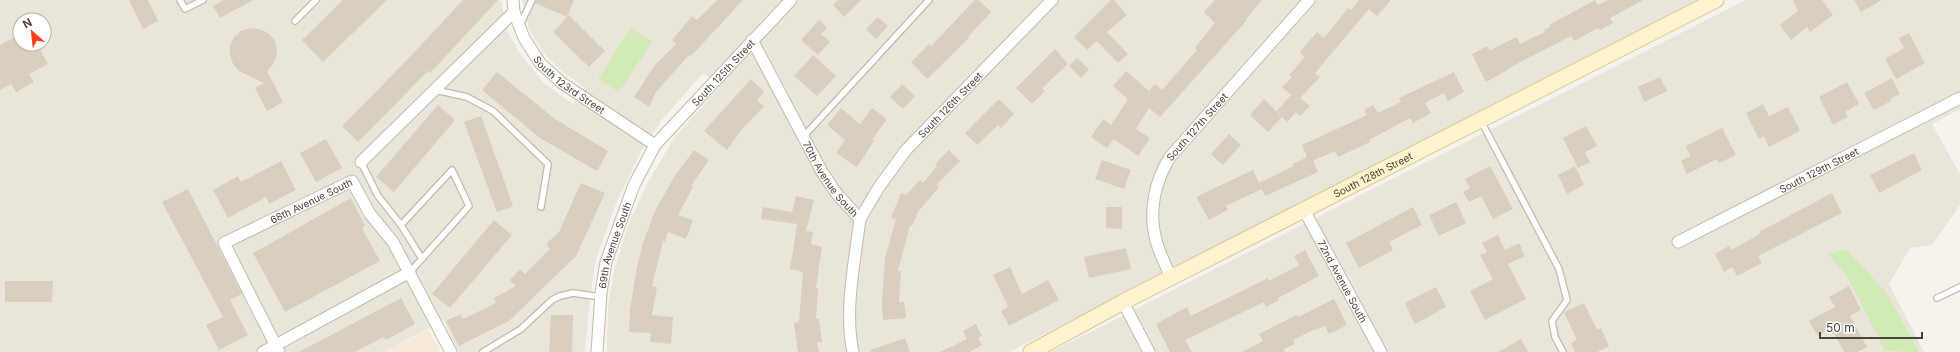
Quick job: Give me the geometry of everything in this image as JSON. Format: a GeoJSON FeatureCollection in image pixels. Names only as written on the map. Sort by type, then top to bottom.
{"type":"FeatureCollection","features":[{"type":"Feature","properties":{"kind":"street","name":"South 123rd Street"},"geometry":{"type":"LineString","coordinates":[[513,0],[514,12],[524,38],[540,63],[562,83],[655,145]]}},
{"type":"Feature","properties":{"kind":"street","name":"South 125th Street"},"geometry":{"type":"LineString","coordinates":[[655,145],[791,0]]}},
{"type":"Feature","properties":{"kind":"street","name":"South 126th Street"},"geometry":{"type":"LineString","coordinates":[[860,219],[879,187],[906,150],[1052,0]]}},
{"type":"Feature","properties":{"kind":"street","name":"South 127th Street"},"geometry":{"type":"LineString","coordinates":[[1171,278],[1155,240],[1153,211],[1156,184],[1162,170],[1170,157],[1309,0]]}},
{"type":"Feature","properties":{"kind":"street","name":"South 128th Street"},"geometry":{"type":"LineString","coordinates":[[1031,352],[1122,302],[1481,120],[1699,4],[1716,0]]}},
{"type":"Feature","properties":{"kind":"street"},"geometry":{"type":"LineString","coordinates":[[361,162],[514,12]]}},
{"type":"Feature","properties":{"kind":"street","name":"70th Avenue South"},"geometry":{"type":"LineString","coordinates":[[752,40],[822,172],[833,189],[860,219],[850,322],[853,352]]}},
{"type":"Feature","properties":{"kind":"street","name":"South 129th Street"},"geometry":{"type":"LineString","coordinates":[[1678,242],[1960,98]]}},
{"type":"Feature","properties":{"kind":"street","name":"69th Avenue South"},"geometry":{"type":"LineString","coordinates":[[598,352],[601,297],[606,262],[634,185],[655,145]]}},
{"type":"Feature","properties":{"kind":"street","name":"68th Avenue South"},"geometry":{"type":"LineString","coordinates":[[278,348],[224,243],[352,182],[370,214],[393,242],[451,352]]}},
{"type":"Feature","properties":{"kind":"street","name":"72nd Avenue South"},"geometry":{"type":"LineString","coordinates":[[1304,210],[1381,352]]}},
{"type":"Feature","properties":{"kind":"street"},"geometry":{"type":"LineString","coordinates":[[263,352],[278,348],[410,272]]}},
{"type":"Feature","properties":{"kind":"street"},"geometry":{"type":"LineString","coordinates":[[1122,302],[1148,352]]}},
{"type":"Feature","properties":{"kind":"lane"},"geometry":{"type":"LineString","coordinates":[[180,0],[185,9],[203,0]]}},
{"type":"Feature","properties":{"kind":"lane"},"geometry":{"type":"LineString","coordinates":[[295,21],[316,0]]}},
{"type":"Feature","properties":{"kind":"lane"},"geometry":{"type":"LineString","coordinates":[[520,27],[532,0]]}},
{"type":"Feature","properties":{"kind":"lane"},"geometry":{"type":"LineString","coordinates":[[803,137],[929,0]]}},
{"type":"Feature","properties":{"kind":"lane"},"geometry":{"type":"LineString","coordinates":[[434,90],[467,97],[493,111],[548,164],[541,207]]}},
{"type":"Feature","properties":{"kind":"lane"},"geometry":{"type":"LineString","coordinates":[[1481,120],[1559,269],[1567,300],[1552,321],[1555,337],[1563,352]]}},
{"type":"Feature","properties":{"kind":"lane"},"geometry":{"type":"LineString","coordinates":[[361,162],[378,196],[401,225],[422,259]]}},
{"type":"Feature","properties":{"kind":"lane"},"geometry":{"type":"LineString","coordinates":[[401,225],[452,170],[469,206],[410,272]]}},
{"type":"Feature","properties":{"kind":"lane"},"geometry":{"type":"LineString","coordinates":[[1937,298],[1960,287]]}},
{"type":"Feature","properties":{"kind":"lane"},"geometry":{"type":"LineString","coordinates":[[483,352],[521,329],[552,300],[560,296],[573,293],[601,297]]}},
{"type":"Feature","properties":{"kind":"shaded area"},"geometry":{"type":"Polygon","coordinates":[[[0,0],[501,0],[507,30],[518,51],[544,83],[573,104],[584,87],[560,70],[543,52],[529,29],[522,0],[1697,0],[1009,352],[607,352],[608,306],[614,271],[629,223],[647,184],[674,138],[720,86],[703,73],[661,121],[641,152],[617,201],[595,262],[585,352],[459,352],[443,320],[384,352],[0,352],[0,0]]]}},
{"type":"Feature","properties":{"kind":"shaded area"},"geometry":{"type":"Polygon","coordinates":[[[1746,0],[1960,0],[1960,109],[1932,124],[1960,174],[1960,205],[1932,245],[1910,248],[1889,284],[1924,352],[1051,352],[1746,0]]]}},
{"type":"Feature","properties":{"kind":"shaded area"},"geometry":{"type":"Polygon","coordinates":[[[428,329],[440,352],[384,352],[428,329]]]}},
{"type":"Feature","properties":{"kind":"green space"},"geometry":{"type":"Polygon","coordinates":[[[631,28],[652,42],[619,92],[598,79],[631,28]]]}},
{"type":"Feature","properties":{"kind":"green space"},"geometry":{"type":"Polygon","coordinates":[[[1846,249],[1886,292],[1919,352],[1885,351],[1848,277],[1828,254],[1846,249]]]}},
{"type":"Feature","properties":{"kind":"building"},"geometry":{"type":"Polygon","coordinates":[[[129,0],[148,0],[158,21],[143,29],[129,0]]]}},
{"type":"Feature","properties":{"kind":"building"},"geometry":{"type":"Polygon","coordinates":[[[224,0],[253,0],[220,18],[213,6],[224,0]]]}},
{"type":"Feature","properties":{"kind":"building"},"geometry":{"type":"Polygon","coordinates":[[[343,0],[387,0],[323,62],[302,40],[343,0]]]}},
{"type":"Feature","properties":{"kind":"building"},"geometry":{"type":"Polygon","coordinates":[[[463,0],[498,0],[430,73],[428,71],[358,142],[342,126],[463,0]]]}},
{"type":"Feature","properties":{"kind":"building"},"geometry":{"type":"Polygon","coordinates":[[[536,0],[574,0],[567,17],[535,3],[536,0]]]}},
{"type":"Feature","properties":{"kind":"building"},"geometry":{"type":"Polygon","coordinates":[[[717,0],[743,0],[691,56],[689,55],[656,92],[649,107],[634,97],[654,66],[676,44],[672,40],[692,16],[697,20],[717,0]]]}},
{"type":"Feature","properties":{"kind":"building"},"geometry":{"type":"Polygon","coordinates":[[[838,0],[861,0],[844,17],[833,5],[838,0]]]}},
{"type":"Feature","properties":{"kind":"building"},"geometry":{"type":"Polygon","coordinates":[[[975,0],[978,0],[991,12],[968,37],[969,38],[927,79],[911,62],[929,44],[931,46],[975,0]]]}},
{"type":"Feature","properties":{"kind":"building"},"geometry":{"type":"Polygon","coordinates":[[[1111,0],[1114,0],[1127,15],[1107,32],[1128,54],[1118,63],[1097,41],[1087,50],[1074,37],[1111,0]]]}},
{"type":"Feature","properties":{"kind":"building"},"geometry":{"type":"Polygon","coordinates":[[[1215,0],[1262,0],[1246,19],[1247,20],[1160,117],[1149,108],[1136,129],[1150,138],[1138,156],[1114,139],[1107,148],[1091,137],[1103,119],[1111,125],[1128,99],[1113,86],[1126,71],[1149,91],[1155,84],[1162,90],[1197,50],[1195,48],[1215,23],[1204,12],[1215,0]]]}},
{"type":"Feature","properties":{"kind":"building"},"geometry":{"type":"Polygon","coordinates":[[[1359,0],[1391,0],[1377,16],[1369,9],[1315,73],[1320,77],[1300,98],[1310,106],[1300,116],[1296,112],[1287,122],[1277,111],[1291,95],[1282,87],[1292,77],[1289,75],[1305,57],[1300,52],[1317,32],[1324,38],[1348,8],[1351,10],[1359,0]]]}},
{"type":"Feature","properties":{"kind":"building"},"geometry":{"type":"Polygon","coordinates":[[[1595,0],[1598,5],[1608,0],[1643,0],[1610,18],[1613,23],[1600,30],[1598,28],[1574,41],[1571,36],[1509,68],[1486,82],[1472,54],[1487,46],[1490,50],[1517,37],[1520,44],[1545,32],[1544,30],[1550,27],[1549,25],[1595,0]]]}},
{"type":"Feature","properties":{"kind":"building"},"geometry":{"type":"Polygon","coordinates":[[[1793,0],[1822,0],[1833,15],[1810,32],[1807,27],[1791,40],[1780,25],[1798,11],[1793,0]]]}},
{"type":"Feature","properties":{"kind":"building"},"geometry":{"type":"Polygon","coordinates":[[[1854,0],[1882,0],[1861,12],[1854,0]]]}},
{"type":"Feature","properties":{"kind":"building"},"geometry":{"type":"Polygon","coordinates":[[[569,15],[605,51],[589,67],[553,32],[569,15]]]}},
{"type":"Feature","properties":{"kind":"building"},"geometry":{"type":"Polygon","coordinates":[[[878,17],[888,26],[876,39],[866,29],[878,17]]]}},
{"type":"Feature","properties":{"kind":"building"},"geometry":{"type":"Polygon","coordinates":[[[819,20],[827,28],[821,34],[830,42],[818,55],[801,40],[819,20]]]}},
{"type":"Feature","properties":{"kind":"building"},"geometry":{"type":"Polygon","coordinates":[[[250,28],[259,29],[268,33],[274,39],[277,48],[276,58],[272,66],[267,71],[283,102],[267,111],[255,88],[264,83],[239,71],[233,64],[230,55],[230,46],[234,37],[241,31],[250,28]]]}},
{"type":"Feature","properties":{"kind":"building"},"geometry":{"type":"Polygon","coordinates":[[[1909,33],[1925,63],[1896,79],[1885,59],[1904,48],[1899,38],[1909,33]]]}},
{"type":"Feature","properties":{"kind":"building"},"geometry":{"type":"Polygon","coordinates":[[[12,38],[12,52],[41,52],[48,64],[29,74],[34,82],[16,92],[11,84],[0,90],[0,45],[12,38]]]}},
{"type":"Feature","properties":{"kind":"building"},"geometry":{"type":"Polygon","coordinates":[[[1055,49],[1068,64],[1042,88],[1045,91],[1032,104],[1016,88],[1055,49]]]}},
{"type":"Feature","properties":{"kind":"building"},"geometry":{"type":"Polygon","coordinates":[[[813,55],[836,76],[817,96],[794,76],[813,55]]]}},
{"type":"Feature","properties":{"kind":"building"},"geometry":{"type":"Polygon","coordinates":[[[1077,58],[1089,69],[1081,78],[1069,66],[1077,58]]]}},
{"type":"Feature","properties":{"kind":"building"},"geometry":{"type":"Polygon","coordinates":[[[497,72],[555,119],[608,151],[597,171],[540,138],[482,90],[497,72]]]}},
{"type":"Feature","properties":{"kind":"building"},"geometry":{"type":"Polygon","coordinates":[[[1454,72],[1464,92],[1448,101],[1444,93],[1425,103],[1431,113],[1413,123],[1410,118],[1369,140],[1370,142],[1338,157],[1335,151],[1313,161],[1318,172],[1265,196],[1262,189],[1226,206],[1228,210],[1209,220],[1196,197],[1253,170],[1259,183],[1294,166],[1293,164],[1307,157],[1302,145],[1367,115],[1364,110],[1373,105],[1378,113],[1401,102],[1399,98],[1454,72]]]}},
{"type":"Feature","properties":{"kind":"building"},"geometry":{"type":"Polygon","coordinates":[[[1660,77],[1667,91],[1644,102],[1638,87],[1660,77]]]}},
{"type":"Feature","properties":{"kind":"building"},"geometry":{"type":"Polygon","coordinates":[[[1892,78],[1900,94],[1890,99],[1891,101],[1874,110],[1864,93],[1892,78]]]}},
{"type":"Feature","properties":{"kind":"building"},"geometry":{"type":"Polygon","coordinates":[[[751,79],[764,92],[757,100],[764,106],[739,133],[727,150],[704,131],[751,79]]]}},
{"type":"Feature","properties":{"kind":"building"},"geometry":{"type":"Polygon","coordinates":[[[1847,82],[1859,104],[1845,112],[1848,117],[1833,125],[1819,97],[1847,82]]]}},
{"type":"Feature","properties":{"kind":"building"},"geometry":{"type":"Polygon","coordinates":[[[902,84],[915,96],[903,109],[890,97],[902,84]]]}},
{"type":"Feature","properties":{"kind":"building"},"geometry":{"type":"Polygon","coordinates":[[[999,99],[1014,114],[1001,128],[998,125],[977,145],[965,133],[999,99]]]}},
{"type":"Feature","properties":{"kind":"building"},"geometry":{"type":"Polygon","coordinates":[[[1264,99],[1282,117],[1268,132],[1250,115],[1264,99]]]}},
{"type":"Feature","properties":{"kind":"building"},"geometry":{"type":"Polygon","coordinates":[[[1763,104],[1769,116],[1788,107],[1800,131],[1769,147],[1764,136],[1759,139],[1746,113],[1763,104]]]}},
{"type":"Feature","properties":{"kind":"building"},"geometry":{"type":"Polygon","coordinates":[[[438,105],[455,120],[394,192],[376,177],[438,105]]]}},
{"type":"Feature","properties":{"kind":"building"},"geometry":{"type":"Polygon","coordinates":[[[841,108],[860,124],[872,108],[887,119],[872,140],[874,141],[857,167],[836,153],[845,140],[827,125],[841,108]]]}},
{"type":"Feature","properties":{"kind":"building"},"geometry":{"type":"Polygon","coordinates":[[[481,116],[513,206],[497,212],[464,122],[481,116]]]}},
{"type":"Feature","properties":{"kind":"building"},"geometry":{"type":"Polygon","coordinates":[[[1586,126],[1597,146],[1585,152],[1590,162],[1578,168],[1563,138],[1586,126]]]}},
{"type":"Feature","properties":{"kind":"building"},"geometry":{"type":"Polygon","coordinates":[[[1722,128],[1736,155],[1719,163],[1717,159],[1687,174],[1681,161],[1690,156],[1686,146],[1722,128]]]}},
{"type":"Feature","properties":{"kind":"building"},"geometry":{"type":"Polygon","coordinates":[[[1229,134],[1241,145],[1223,165],[1211,154],[1229,134]]]}},
{"type":"Feature","properties":{"kind":"building"},"geometry":{"type":"Polygon","coordinates":[[[326,139],[342,168],[316,182],[300,153],[326,139]]]}},
{"type":"Feature","properties":{"kind":"building"},"geometry":{"type":"Polygon","coordinates":[[[694,150],[709,160],[691,186],[693,187],[678,215],[693,220],[686,239],[668,232],[665,242],[663,241],[652,286],[657,287],[652,315],[673,317],[671,344],[650,342],[651,333],[629,332],[630,309],[637,267],[643,243],[654,213],[674,177],[694,150]]]}},
{"type":"Feature","properties":{"kind":"building"},"geometry":{"type":"Polygon","coordinates":[[[949,150],[960,161],[936,185],[939,187],[918,212],[912,226],[910,225],[898,271],[901,271],[899,302],[904,302],[906,318],[883,320],[882,304],[885,258],[896,219],[891,218],[901,193],[906,195],[920,180],[923,183],[937,166],[935,164],[949,150]]]}},
{"type":"Feature","properties":{"kind":"building"},"geometry":{"type":"Polygon","coordinates":[[[1914,153],[1922,170],[1879,193],[1870,175],[1914,153]]]}},
{"type":"Feature","properties":{"kind":"building"},"geometry":{"type":"Polygon","coordinates":[[[1102,160],[1131,170],[1124,189],[1095,179],[1102,160]]]}},
{"type":"Feature","properties":{"kind":"building"},"geometry":{"type":"Polygon","coordinates":[[[281,161],[296,190],[269,204],[266,197],[228,218],[213,190],[238,176],[241,182],[281,161]]]}},
{"type":"Feature","properties":{"kind":"building"},"geometry":{"type":"Polygon","coordinates":[[[1490,166],[1513,209],[1493,219],[1481,196],[1469,202],[1463,192],[1470,188],[1465,179],[1490,166]]]}},
{"type":"Feature","properties":{"kind":"building"},"geometry":{"type":"Polygon","coordinates":[[[1575,166],[1584,185],[1567,194],[1558,175],[1575,166]]]}},
{"type":"Feature","properties":{"kind":"building"},"geometry":{"type":"Polygon","coordinates":[[[581,183],[605,193],[576,256],[509,321],[459,346],[446,321],[461,314],[463,319],[496,303],[494,298],[516,286],[510,280],[520,269],[525,274],[550,249],[546,244],[559,232],[581,183]]]}},
{"type":"Feature","properties":{"kind":"building"},"geometry":{"type":"Polygon","coordinates":[[[188,189],[242,294],[230,300],[248,335],[219,350],[206,325],[223,317],[162,202],[188,189]]]}},
{"type":"Feature","properties":{"kind":"building"},"geometry":{"type":"Polygon","coordinates":[[[1832,193],[1842,213],[1758,256],[1762,263],[1737,276],[1732,267],[1724,272],[1715,254],[1729,246],[1731,250],[1760,234],[1759,232],[1832,193]]]}},
{"type":"Feature","properties":{"kind":"building"},"geometry":{"type":"Polygon","coordinates":[[[796,196],[814,200],[806,231],[813,232],[811,244],[822,247],[816,288],[818,288],[816,319],[819,319],[822,342],[817,342],[819,352],[798,352],[794,323],[799,322],[803,272],[790,269],[797,224],[761,219],[763,207],[792,212],[796,196]]]}},
{"type":"Feature","properties":{"kind":"building"},"geometry":{"type":"Polygon","coordinates":[[[351,198],[365,226],[362,228],[380,261],[285,312],[253,253],[351,198]]]}},
{"type":"Feature","properties":{"kind":"building"},"geometry":{"type":"Polygon","coordinates":[[[1456,202],[1466,223],[1439,236],[1429,215],[1456,202]]]}},
{"type":"Feature","properties":{"kind":"building"},"geometry":{"type":"Polygon","coordinates":[[[1106,207],[1122,207],[1122,229],[1106,228],[1106,207]]]}},
{"type":"Feature","properties":{"kind":"building"},"geometry":{"type":"Polygon","coordinates":[[[1413,207],[1422,225],[1389,242],[1393,250],[1359,268],[1346,243],[1413,207]]]}},
{"type":"Feature","properties":{"kind":"building"},"geometry":{"type":"Polygon","coordinates":[[[494,220],[512,235],[450,308],[432,294],[494,220]]]}},
{"type":"Feature","properties":{"kind":"building"},"geometry":{"type":"Polygon","coordinates":[[[1498,235],[1505,250],[1519,243],[1525,256],[1508,264],[1526,299],[1485,320],[1470,291],[1493,279],[1480,255],[1487,252],[1482,243],[1498,235]]]}},
{"type":"Feature","properties":{"kind":"building"},"geometry":{"type":"Polygon","coordinates":[[[1126,248],[1131,269],[1089,278],[1084,257],[1126,248]]]}},
{"type":"Feature","properties":{"kind":"building"},"geometry":{"type":"Polygon","coordinates":[[[1305,250],[1319,276],[1278,298],[1279,300],[1266,307],[1264,302],[1185,340],[1192,352],[1170,352],[1156,324],[1187,307],[1191,316],[1268,278],[1269,281],[1299,265],[1294,256],[1305,250]]]}},
{"type":"Feature","properties":{"kind":"building"},"geometry":{"type":"Polygon","coordinates":[[[1010,267],[1022,294],[1048,280],[1059,300],[1009,326],[1001,311],[1008,307],[993,275],[1010,267]]]}},
{"type":"Feature","properties":{"kind":"building"},"geometry":{"type":"Polygon","coordinates":[[[5,281],[53,281],[52,302],[5,302],[5,281]]]}},
{"type":"Feature","properties":{"kind":"building"},"geometry":{"type":"Polygon","coordinates":[[[1849,286],[1861,310],[1850,316],[1867,347],[1857,352],[1844,352],[1831,328],[1818,336],[1809,321],[1835,307],[1829,297],[1849,286]]]}},
{"type":"Feature","properties":{"kind":"building"},"geometry":{"type":"Polygon","coordinates":[[[1436,287],[1446,307],[1415,324],[1405,303],[1436,287]]]}},
{"type":"Feature","properties":{"kind":"building"},"geometry":{"type":"Polygon","coordinates":[[[401,298],[415,324],[386,340],[384,337],[355,352],[299,352],[401,298]]]}},
{"type":"Feature","properties":{"kind":"building"},"geometry":{"type":"Polygon","coordinates":[[[1334,299],[1347,325],[1329,334],[1325,326],[1315,329],[1293,340],[1295,344],[1284,349],[1285,352],[1242,352],[1263,341],[1259,334],[1334,299]]]}},
{"type":"Feature","properties":{"kind":"building"},"geometry":{"type":"Polygon","coordinates":[[[1584,303],[1597,330],[1601,328],[1609,346],[1597,352],[1575,352],[1571,343],[1577,340],[1564,312],[1584,303]]]}},
{"type":"Feature","properties":{"kind":"building"},"geometry":{"type":"Polygon","coordinates":[[[551,315],[573,315],[572,352],[549,352],[551,315]]]}},
{"type":"Feature","properties":{"kind":"building"},"geometry":{"type":"Polygon","coordinates":[[[976,324],[982,336],[978,338],[982,345],[969,352],[940,352],[967,339],[963,331],[976,324]]]}},
{"type":"Feature","properties":{"kind":"building"},"geometry":{"type":"Polygon","coordinates":[[[905,338],[910,352],[871,352],[870,350],[905,338]]]}},
{"type":"Feature","properties":{"kind":"building"},"geometry":{"type":"Polygon","coordinates":[[[1521,339],[1528,352],[1498,352],[1521,339]]]}}]}
